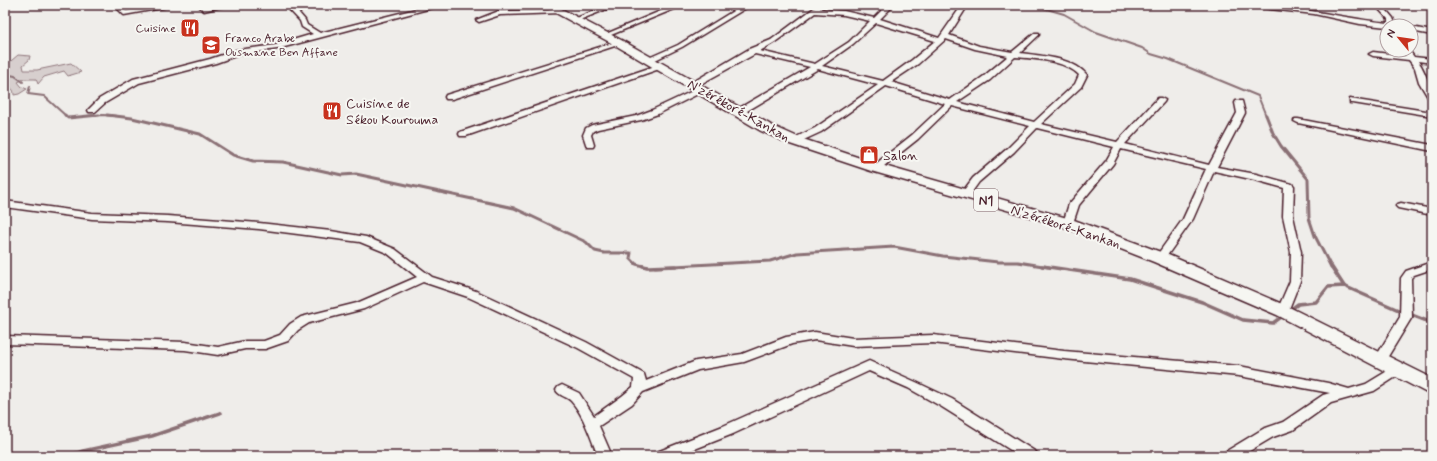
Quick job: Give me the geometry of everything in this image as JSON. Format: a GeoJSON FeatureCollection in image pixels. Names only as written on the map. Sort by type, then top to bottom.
{"type":"FeatureCollection","features":[{"type":"Feature","properties":{"kind":"highway","name":"N'zérékoré-Kankan"},"geometry":{"type":"LineString","coordinates":[[552,8],[619,43],[766,128],[794,141],[876,168],[1068,223],[1160,258],[1283,311],[1432,387]]}},
{"type":"Feature","properties":{"kind":"street"},"geometry":{"type":"LineString","coordinates":[[117,5],[124,13],[168,5]]}},
{"type":"Feature","properties":{"kind":"street"},"geometry":{"type":"LineString","coordinates":[[202,5],[204,8],[211,9],[226,5]]}},
{"type":"Feature","properties":{"kind":"street"},"geometry":{"type":"LineString","coordinates":[[288,5],[303,21],[304,26],[319,35]]}},
{"type":"Feature","properties":{"kind":"street"},"geometry":{"type":"LineString","coordinates":[[92,110],[102,101],[136,82],[219,60],[240,52],[277,47],[440,5]]}},
{"type":"Feature","properties":{"kind":"street"},"geometry":{"type":"LineString","coordinates":[[575,20],[614,5]]}},
{"type":"Feature","properties":{"kind":"street"},"geometry":{"type":"LineString","coordinates":[[604,36],[681,5]]}},
{"type":"Feature","properties":{"kind":"street"},"geometry":{"type":"LineString","coordinates":[[463,134],[654,64],[680,46],[748,5]]}},
{"type":"Feature","properties":{"kind":"street"},"geometry":{"type":"LineString","coordinates":[[590,145],[586,135],[590,130],[595,127],[638,118],[655,112],[697,88],[752,51],[773,40],[822,5]]}},
{"type":"Feature","properties":{"kind":"street"},"geometry":{"type":"LineString","coordinates":[[739,112],[817,66],[851,43],[892,5]]}},
{"type":"Feature","properties":{"kind":"street"},"geometry":{"type":"LineString","coordinates":[[794,141],[818,130],[915,62],[942,38],[965,5]]}},
{"type":"Feature","properties":{"kind":"street"},"geometry":{"type":"LineString","coordinates":[[1252,5],[1314,12],[1360,22],[1379,24]]}},
{"type":"Feature","properties":{"kind":"street"},"geometry":{"type":"LineString","coordinates":[[1378,5],[1389,18]]}},
{"type":"Feature","properties":{"kind":"street"},"geometry":{"type":"LineString","coordinates":[[479,20],[499,13],[552,8]]}},
{"type":"Feature","properties":{"kind":"street"},"geometry":{"type":"LineString","coordinates":[[812,11],[844,13],[1013,55],[1053,61],[1071,66],[1081,71],[1083,75],[1078,85],[988,171],[976,180],[966,194]]}},
{"type":"Feature","properties":{"kind":"street"},"geometry":{"type":"LineString","coordinates":[[1419,31],[1432,33]]}},
{"type":"Feature","properties":{"kind":"street"},"geometry":{"type":"LineString","coordinates":[[876,168],[915,137],[950,104],[986,78],[1037,34]]}},
{"type":"Feature","properties":{"kind":"street"},"geometry":{"type":"LineString","coordinates":[[449,97],[619,43]]}},
{"type":"Feature","properties":{"kind":"street"},"geometry":{"type":"LineString","coordinates":[[752,51],[817,66],[861,79],[885,83],[950,104],[1289,186],[1288,216],[1296,252],[1296,281],[1283,311]]}},
{"type":"Feature","properties":{"kind":"street"},"geometry":{"type":"LineString","coordinates":[[1373,54],[1379,55]]}},
{"type":"Feature","properties":{"kind":"street"},"geometry":{"type":"LineString","coordinates":[[1411,58],[1432,61]]}},
{"type":"Feature","properties":{"kind":"street"},"geometry":{"type":"LineString","coordinates":[[1411,58],[1419,68],[1423,82],[1432,97]]}},
{"type":"Feature","properties":{"kind":"street"},"geometry":{"type":"LineString","coordinates":[[1068,223],[1074,204],[1110,162],[1119,145],[1161,100]]}},
{"type":"Feature","properties":{"kind":"street"},"geometry":{"type":"LineString","coordinates":[[1353,101],[1432,114]]}},
{"type":"Feature","properties":{"kind":"street"},"geometry":{"type":"LineString","coordinates":[[1160,258],[1188,219],[1212,167],[1241,113],[1239,103]]}},
{"type":"Feature","properties":{"kind":"street"},"geometry":{"type":"LineString","coordinates":[[1298,121],[1364,136],[1432,148]]}},
{"type":"Feature","properties":{"kind":"street"},"geometry":{"type":"LineString","coordinates":[[5,204],[92,216],[168,219],[259,226],[331,234],[362,240],[391,251],[428,280],[472,294],[582,346],[640,377],[639,389]]}},
{"type":"Feature","properties":{"kind":"street"},"geometry":{"type":"LineString","coordinates":[[1401,206],[1432,212]]}},
{"type":"Feature","properties":{"kind":"street"},"geometry":{"type":"LineString","coordinates":[[1380,360],[1407,313],[1406,278],[1410,273],[1432,265]]}},
{"type":"Feature","properties":{"kind":"street"},"geometry":{"type":"LineString","coordinates":[[5,340],[185,346],[218,351],[246,345],[265,345],[284,338],[294,327],[305,320],[360,306],[425,277]]}},
{"type":"Feature","properties":{"kind":"street"},"geometry":{"type":"LineString","coordinates":[[592,424],[627,400],[639,389],[696,366],[744,358],[790,340],[814,336],[853,342],[933,339],[1064,355],[1256,373],[1274,379],[1328,388],[1347,394]]}},
{"type":"Feature","properties":{"kind":"street"},"geometry":{"type":"LineString","coordinates":[[662,456],[728,430],[869,366],[912,385],[947,403],[1031,456]]}},
{"type":"Feature","properties":{"kind":"street"},"geometry":{"type":"LineString","coordinates":[[1230,456],[1237,450],[1268,433],[1288,426],[1327,399],[1370,388],[1398,370]]}},
{"type":"Feature","properties":{"kind":"street"},"geometry":{"type":"LineString","coordinates":[[562,390],[575,397],[592,424],[605,456]]}},
{"type":"Feature","properties":{"kind":"shaded area"},"geometry":{"type":"Polygon","coordinates":[[[18,55],[30,56],[29,60],[23,65],[24,70],[37,70],[71,63],[81,72],[68,76],[64,71],[44,77],[38,84],[36,79],[24,79],[18,82],[22,87],[27,89],[14,95],[12,89],[6,86],[10,82],[5,78],[5,66],[18,55]]]}},
{"type":"Feature","properties":{"kind":"waterway"},"geometry":{"type":"LineString","coordinates":[[1033,5],[1064,14],[1096,32],[1142,48],[1151,54],[1168,59],[1258,96],[1266,116]]}},
{"type":"Feature","properties":{"kind":"waterway"},"geometry":{"type":"LineString","coordinates":[[5,74],[15,76],[23,82]]}},
{"type":"Feature","properties":{"kind":"waterway"},"geometry":{"type":"LineString","coordinates":[[30,86],[28,94],[44,96],[66,116]]}},
{"type":"Feature","properties":{"kind":"waterway"},"geometry":{"type":"LineString","coordinates":[[92,116],[99,115]]}},
{"type":"Feature","properties":{"kind":"waterway"},"geometry":{"type":"LineString","coordinates":[[107,115],[114,116]]}},
{"type":"Feature","properties":{"kind":"waterway"},"geometry":{"type":"LineString","coordinates":[[1266,115],[1273,133],[1281,146],[1308,179],[1309,218],[1315,236],[1331,267]]}},
{"type":"Feature","properties":{"kind":"waterway"},"geometry":{"type":"LineString","coordinates":[[66,116],[68,118],[92,116]]}},
{"type":"Feature","properties":{"kind":"waterway"},"geometry":{"type":"LineString","coordinates":[[87,116],[92,116]]}},
{"type":"Feature","properties":{"kind":"waterway"},"geometry":{"type":"LineString","coordinates":[[92,116],[114,116]]}},
{"type":"Feature","properties":{"kind":"waterway"},"geometry":{"type":"LineString","coordinates":[[114,116],[132,118],[200,134],[233,155],[253,161],[283,162],[342,175],[356,174],[514,208],[586,242],[595,251],[604,253],[631,253],[630,258],[636,264],[644,266]]}},
{"type":"Feature","properties":{"kind":"waterway"},"geometry":{"type":"LineString","coordinates":[[670,266],[770,261],[797,253],[894,247],[943,256],[998,262],[1018,262],[1049,267]]}},
{"type":"Feature","properties":{"kind":"waterway"},"geometry":{"type":"LineString","coordinates":[[644,266],[670,266]]}},
{"type":"Feature","properties":{"kind":"waterway"},"geometry":{"type":"LineString","coordinates":[[655,267],[670,266]]}},
{"type":"Feature","properties":{"kind":"waterway"},"geometry":{"type":"LineString","coordinates":[[670,266],[676,266]]}},
{"type":"Feature","properties":{"kind":"waterway"},"geometry":{"type":"LineString","coordinates":[[1042,266],[1130,279],[1202,302],[1243,320],[1273,323],[1284,315]]}},
{"type":"Feature","properties":{"kind":"waterway"},"geometry":{"type":"LineString","coordinates":[[1331,266],[1344,286]]}},
{"type":"Feature","properties":{"kind":"waterway"},"geometry":{"type":"LineString","coordinates":[[1290,310],[1298,304],[1316,302],[1328,287],[1344,286]]}},
{"type":"Feature","properties":{"kind":"waterway"},"geometry":{"type":"LineString","coordinates":[[1344,286],[1403,312]]}},
{"type":"Feature","properties":{"kind":"waterway"},"geometry":{"type":"LineString","coordinates":[[1409,314],[1432,323]]}},
{"type":"Feature","properties":{"kind":"waterway"},"geometry":{"type":"LineString","coordinates":[[69,456],[83,451],[152,436],[220,413]]}},
{"type":"Feature","properties":{"kind":"place","name":"Cuisine"},"geometry":{"type":"Point","coordinates":[190,28]}},
{"type":"Feature","properties":{"kind":"place","name":"Franco Arabe Ousmane Ben Affane"},"geometry":{"type":"Point","coordinates":[211,45]}},
{"type":"Feature","properties":{"kind":"place","name":"Cuisine de Sékou Kourouma"},"geometry":{"type":"Point","coordinates":[332,111]}},
{"type":"Feature","properties":{"kind":"place","name":"Salon"},"geometry":{"type":"Point","coordinates":[869,155]}}]}
